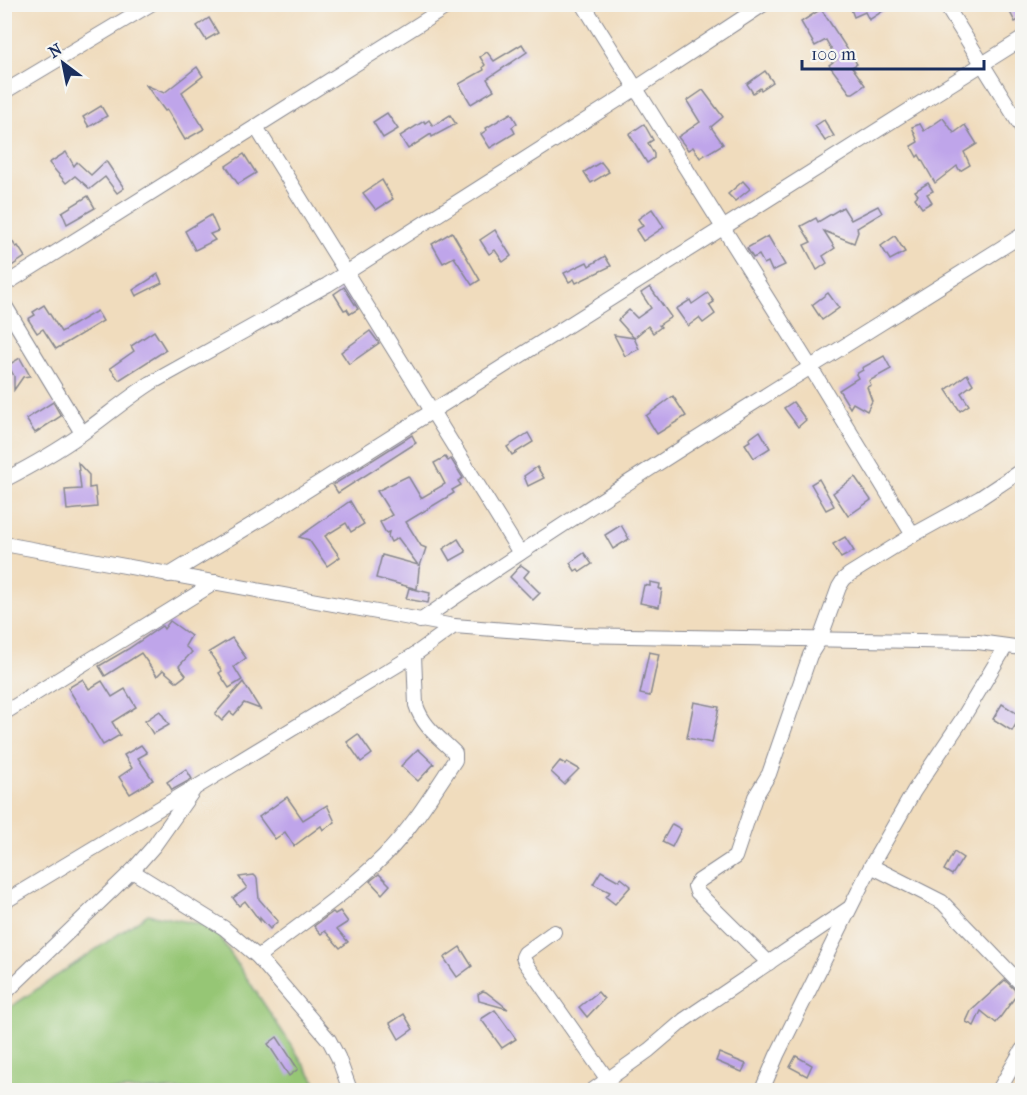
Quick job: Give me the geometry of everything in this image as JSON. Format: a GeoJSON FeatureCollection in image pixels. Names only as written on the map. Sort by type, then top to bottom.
{"type":"FeatureCollection","features":[{"type":"Feature","properties":{"kind":"street"},"geometry":{"type":"LineString","coordinates":[[4,92],[151,4]]}},
{"type":"Feature","properties":{"kind":"street"},"geometry":{"type":"LineString","coordinates":[[4,285],[451,4]]}},
{"type":"Feature","properties":{"kind":"street"},"geometry":{"type":"LineString","coordinates":[[582,4],[913,535]]}},
{"type":"Feature","properties":{"kind":"street"},"geometry":{"type":"LineString","coordinates":[[4,480],[39,462],[151,383],[346,273],[764,4]]}},
{"type":"Feature","properties":{"kind":"street"},"geometry":{"type":"LineString","coordinates":[[945,4],[1023,128]]}},
{"type":"Feature","properties":{"kind":"street"},"geometry":{"type":"LineString","coordinates":[[169,575],[272,513],[1023,39]]}},
{"type":"Feature","properties":{"kind":"street"},"geometry":{"type":"LineString","coordinates":[[256,127],[520,553]]}},
{"type":"Feature","properties":{"kind":"street"},"geometry":{"type":"LineString","coordinates":[[420,621],[687,444],[1023,235]]}},
{"type":"Feature","properties":{"kind":"street"},"geometry":{"type":"LineString","coordinates":[[4,304],[82,433]]}},
{"type":"Feature","properties":{"kind":"street"},"geometry":{"type":"LineString","coordinates":[[769,963],[697,892],[695,886],[735,857],[755,797],[769,774],[810,655],[820,639],[844,579],[1023,470]]}},
{"type":"Feature","properties":{"kind":"street"},"geometry":{"type":"LineString","coordinates":[[4,544],[454,626],[573,634],[978,642],[1023,648]]}},
{"type":"Feature","properties":{"kind":"street"},"geometry":{"type":"LineString","coordinates":[[4,713],[216,582]]}},
{"type":"Feature","properties":{"kind":"street"},"geometry":{"type":"LineString","coordinates":[[4,902],[414,655],[454,626]]}},
{"type":"Feature","properties":{"kind":"street"},"geometry":{"type":"LineString","coordinates":[[762,1090],[777,1055],[871,866],[914,790],[961,721],[1006,646]]}},
{"type":"Feature","properties":{"kind":"street"},"geometry":{"type":"LineString","coordinates":[[258,957],[360,878],[385,854],[423,807],[455,760],[455,753],[430,731],[418,711],[414,655]]}},
{"type":"Feature","properties":{"kind":"street"},"geometry":{"type":"LineString","coordinates":[[4,994],[132,871],[154,846],[195,788]]}},
{"type":"Feature","properties":{"kind":"street"},"geometry":{"type":"LineString","coordinates":[[871,866],[942,902],[1023,985]]}},
{"type":"Feature","properties":{"kind":"street"},"geometry":{"type":"LineString","coordinates":[[132,871],[224,928],[258,957],[329,1040],[350,1090]]}},
{"type":"Feature","properties":{"kind":"street"},"geometry":{"type":"LineString","coordinates":[[593,1090],[649,1050],[684,1020],[849,909]]}},
{"type":"Feature","properties":{"kind":"street"},"geometry":{"type":"LineString","coordinates":[[554,932],[525,953],[523,957],[608,1080]]}},
{"type":"Feature","properties":{"kind":"street"},"geometry":{"type":"LineString","coordinates":[[999,1090],[1023,1050]]}},
{"type":"Feature","properties":{"kind":"green space"},"geometry":{"type":"Polygon","coordinates":[[[148,914],[213,927],[321,1090],[5,1090],[5,1011],[148,914]]]}},
{"type":"Feature","properties":{"kind":"building"},"geometry":{"type":"Polygon","coordinates":[[[849,4],[894,4],[869,20],[865,12],[854,17],[849,4]]]}},
{"type":"Feature","properties":{"kind":"building"},"geometry":{"type":"Polygon","coordinates":[[[1006,4],[1023,4],[1023,18],[1015,22],[1006,4]]]}},
{"type":"Feature","properties":{"kind":"building"},"geometry":{"type":"Polygon","coordinates":[[[821,9],[857,64],[852,67],[865,85],[853,93],[850,93],[829,65],[837,59],[826,40],[815,46],[801,22],[821,9]]]}},
{"type":"Feature","properties":{"kind":"building"},"geometry":{"type":"Polygon","coordinates":[[[209,18],[218,33],[206,40],[197,26],[209,18]]]}},
{"type":"Feature","properties":{"kind":"building"},"geometry":{"type":"Polygon","coordinates":[[[522,44],[527,52],[487,79],[494,90],[471,104],[459,84],[484,70],[485,65],[480,57],[487,52],[494,61],[522,44]]]}},
{"type":"Feature","properties":{"kind":"building"},"geometry":{"type":"Polygon","coordinates":[[[197,67],[203,76],[182,92],[204,129],[185,140],[167,110],[165,111],[146,85],[164,93],[197,67]]]}},
{"type":"Feature","properties":{"kind":"building"},"geometry":{"type":"Polygon","coordinates":[[[765,71],[773,82],[753,93],[747,84],[765,71]]]}},
{"type":"Feature","properties":{"kind":"building"},"geometry":{"type":"Polygon","coordinates":[[[703,90],[723,117],[711,127],[723,144],[700,158],[693,147],[688,150],[678,137],[700,122],[687,101],[703,90]]]}},
{"type":"Feature","properties":{"kind":"building"},"geometry":{"type":"Polygon","coordinates":[[[101,106],[107,116],[89,127],[83,117],[101,106]]]}},
{"type":"Feature","properties":{"kind":"building"},"geometry":{"type":"Polygon","coordinates":[[[387,113],[398,129],[383,138],[373,122],[387,113]]]}},
{"type":"Feature","properties":{"kind":"building"},"geometry":{"type":"Polygon","coordinates":[[[511,113],[517,123],[512,127],[515,133],[490,148],[481,134],[487,130],[486,128],[511,113]]]}},
{"type":"Feature","properties":{"kind":"building"},"geometry":{"type":"Polygon","coordinates":[[[450,115],[456,124],[432,137],[431,134],[408,149],[400,136],[424,121],[425,123],[429,120],[433,126],[450,115]]]}},
{"type":"Feature","properties":{"kind":"building"},"geometry":{"type":"Polygon","coordinates":[[[943,118],[954,133],[965,125],[977,144],[964,152],[970,165],[960,171],[957,166],[935,183],[919,155],[917,157],[911,146],[918,142],[912,127],[920,124],[924,131],[943,118]]]}},
{"type":"Feature","properties":{"kind":"building"},"geometry":{"type":"Polygon","coordinates":[[[824,120],[834,136],[825,141],[815,126],[824,120]]]}},
{"type":"Feature","properties":{"kind":"building"},"geometry":{"type":"Polygon","coordinates":[[[644,124],[653,140],[648,143],[654,158],[647,163],[629,134],[644,124]]]}},
{"type":"Feature","properties":{"kind":"building"},"geometry":{"type":"Polygon","coordinates":[[[66,152],[74,166],[77,162],[91,175],[106,161],[124,188],[117,193],[105,177],[90,189],[75,176],[66,183],[49,163],[66,152]]]}},
{"type":"Feature","properties":{"kind":"building"},"geometry":{"type":"Polygon","coordinates":[[[244,154],[256,173],[238,184],[226,166],[244,154]]]}},
{"type":"Feature","properties":{"kind":"building"},"geometry":{"type":"Polygon","coordinates":[[[601,162],[609,172],[591,183],[584,172],[601,162]]]}},
{"type":"Feature","properties":{"kind":"building"},"geometry":{"type":"Polygon","coordinates":[[[382,180],[393,199],[376,210],[363,193],[382,180]]]}},
{"type":"Feature","properties":{"kind":"building"},"geometry":{"type":"Polygon","coordinates":[[[743,181],[750,189],[735,201],[728,194],[743,181]]]}},
{"type":"Feature","properties":{"kind":"building"},"geometry":{"type":"Polygon","coordinates":[[[928,183],[933,191],[927,194],[932,202],[922,208],[915,198],[918,195],[915,191],[928,183]]]}},
{"type":"Feature","properties":{"kind":"building"},"geometry":{"type":"Polygon","coordinates":[[[88,196],[95,208],[67,224],[62,212],[88,196]]]}},
{"type":"Feature","properties":{"kind":"building"},"geometry":{"type":"Polygon","coordinates":[[[878,206],[882,213],[857,228],[854,243],[824,231],[835,248],[823,256],[827,263],[817,270],[804,245],[811,242],[801,226],[816,218],[818,222],[843,207],[851,220],[878,206]]]}},
{"type":"Feature","properties":{"kind":"building"},"geometry":{"type":"Polygon","coordinates":[[[652,209],[664,227],[643,241],[636,230],[643,226],[638,219],[652,209]]]}},
{"type":"Feature","properties":{"kind":"building"},"geometry":{"type":"Polygon","coordinates":[[[211,215],[218,231],[210,234],[215,240],[195,250],[185,231],[211,215]]]}},
{"type":"Feature","properties":{"kind":"building"},"geometry":{"type":"Polygon","coordinates":[[[4,229],[25,257],[4,271],[4,229]]]}},
{"type":"Feature","properties":{"kind":"building"},"geometry":{"type":"Polygon","coordinates":[[[495,230],[511,256],[503,262],[495,250],[489,254],[480,240],[495,230]]]}},
{"type":"Feature","properties":{"kind":"building"},"geometry":{"type":"Polygon","coordinates":[[[452,232],[480,280],[472,285],[454,257],[443,263],[432,244],[452,232]]]}},
{"type":"Feature","properties":{"kind":"building"},"geometry":{"type":"Polygon","coordinates":[[[768,236],[785,265],[772,271],[768,262],[764,264],[759,255],[753,258],[747,248],[768,236]]]}},
{"type":"Feature","properties":{"kind":"building"},"geometry":{"type":"Polygon","coordinates":[[[895,236],[905,252],[890,260],[881,246],[895,236]]]}},
{"type":"Feature","properties":{"kind":"building"},"geometry":{"type":"Polygon","coordinates":[[[605,256],[611,266],[576,283],[574,279],[569,282],[564,273],[587,262],[589,266],[605,256]]]}},
{"type":"Feature","properties":{"kind":"building"},"geometry":{"type":"Polygon","coordinates":[[[158,274],[162,283],[136,296],[133,290],[158,274]]]}},
{"type":"Feature","properties":{"kind":"building"},"geometry":{"type":"Polygon","coordinates":[[[344,287],[358,309],[350,314],[347,309],[344,310],[334,294],[344,287]]]}},
{"type":"Feature","properties":{"kind":"building"},"geometry":{"type":"Polygon","coordinates":[[[650,287],[671,317],[659,325],[661,327],[653,333],[648,326],[634,338],[618,320],[629,310],[637,318],[651,308],[641,293],[650,287]]]}},
{"type":"Feature","properties":{"kind":"building"},"geometry":{"type":"Polygon","coordinates":[[[708,293],[714,302],[709,305],[715,314],[703,323],[699,318],[688,326],[676,309],[690,300],[692,304],[708,293]]]}},
{"type":"Feature","properties":{"kind":"building"},"geometry":{"type":"Polygon","coordinates":[[[828,293],[839,308],[822,320],[812,305],[828,293]]]}},
{"type":"Feature","properties":{"kind":"building"},"geometry":{"type":"Polygon","coordinates":[[[44,305],[61,332],[97,311],[103,321],[56,349],[43,329],[37,333],[28,319],[35,315],[33,312],[44,305]]]}},
{"type":"Feature","properties":{"kind":"building"},"geometry":{"type":"Polygon","coordinates":[[[154,331],[166,350],[119,380],[110,368],[134,351],[131,346],[154,331]]]}},
{"type":"Feature","properties":{"kind":"building"},"geometry":{"type":"Polygon","coordinates":[[[370,331],[379,343],[349,364],[341,352],[370,331]]]}},
{"type":"Feature","properties":{"kind":"building"},"geometry":{"type":"Polygon","coordinates":[[[614,335],[634,338],[639,349],[625,356],[614,335]]]}},
{"type":"Feature","properties":{"kind":"building"},"geometry":{"type":"Polygon","coordinates":[[[884,356],[891,369],[869,381],[871,385],[867,387],[872,401],[867,411],[853,403],[850,408],[839,390],[858,378],[856,374],[863,370],[862,368],[884,356]]]}},
{"type":"Feature","properties":{"kind":"building"},"geometry":{"type":"Polygon","coordinates":[[[20,358],[30,376],[23,377],[14,390],[14,376],[8,365],[20,358]]]}},
{"type":"Feature","properties":{"kind":"building"},"geometry":{"type":"Polygon","coordinates":[[[967,374],[973,384],[961,393],[969,405],[960,411],[946,390],[967,374]]]}},
{"type":"Feature","properties":{"kind":"building"},"geometry":{"type":"Polygon","coordinates":[[[673,396],[686,416],[657,434],[646,416],[673,396]]]}},
{"type":"Feature","properties":{"kind":"building"},"geometry":{"type":"Polygon","coordinates":[[[53,402],[61,416],[35,433],[26,419],[53,402]]]}},
{"type":"Feature","properties":{"kind":"building"},"geometry":{"type":"Polygon","coordinates":[[[793,402],[806,420],[798,427],[784,408],[793,402]]]}},
{"type":"Feature","properties":{"kind":"building"},"geometry":{"type":"Polygon","coordinates":[[[760,431],[770,448],[754,458],[745,444],[760,431]]]}},
{"type":"Feature","properties":{"kind":"building"},"geometry":{"type":"Polygon","coordinates":[[[528,433],[533,442],[512,455],[507,447],[528,433]]]}},
{"type":"Feature","properties":{"kind":"building"},"geometry":{"type":"Polygon","coordinates":[[[412,435],[416,443],[338,493],[333,485],[412,435]]]}},
{"type":"Feature","properties":{"kind":"building"},"geometry":{"type":"Polygon","coordinates":[[[445,457],[448,461],[451,459],[463,478],[458,481],[461,485],[452,490],[454,493],[406,522],[421,546],[426,548],[419,569],[417,589],[376,578],[382,555],[418,565],[398,538],[391,542],[389,532],[386,533],[380,522],[392,515],[377,491],[408,476],[421,498],[445,484],[434,463],[445,457]]]}},
{"type":"Feature","properties":{"kind":"building"},"geometry":{"type":"Polygon","coordinates":[[[78,463],[89,475],[89,488],[95,487],[97,507],[67,510],[65,490],[81,489],[78,463]]]}},
{"type":"Feature","properties":{"kind":"building"},"geometry":{"type":"Polygon","coordinates":[[[537,467],[544,478],[528,486],[524,476],[537,467]]]}},
{"type":"Feature","properties":{"kind":"building"},"geometry":{"type":"Polygon","coordinates":[[[855,477],[871,500],[848,516],[833,493],[855,477]]]}},
{"type":"Feature","properties":{"kind":"building"},"geometry":{"type":"Polygon","coordinates":[[[819,479],[834,506],[826,510],[811,484],[819,479]]]}},
{"type":"Feature","properties":{"kind":"building"},"geometry":{"type":"Polygon","coordinates":[[[350,501],[364,524],[351,532],[346,523],[325,536],[340,557],[327,566],[309,540],[299,537],[350,501]]]}},
{"type":"Feature","properties":{"kind":"building"},"geometry":{"type":"Polygon","coordinates":[[[621,525],[629,539],[613,549],[605,535],[621,525]]]}},
{"type":"Feature","properties":{"kind":"building"},"geometry":{"type":"Polygon","coordinates":[[[845,537],[854,551],[841,558],[833,544],[845,537]]]}},
{"type":"Feature","properties":{"kind":"building"},"geometry":{"type":"Polygon","coordinates":[[[458,539],[466,552],[450,561],[443,549],[458,539]]]}},
{"type":"Feature","properties":{"kind":"building"},"geometry":{"type":"Polygon","coordinates":[[[584,553],[592,564],[580,572],[578,569],[575,571],[570,563],[584,553]]]}},
{"type":"Feature","properties":{"kind":"building"},"geometry":{"type":"Polygon","coordinates":[[[521,565],[529,571],[524,577],[540,593],[533,600],[510,577],[521,565]]]}},
{"type":"Feature","properties":{"kind":"building"},"geometry":{"type":"Polygon","coordinates":[[[650,582],[660,584],[659,589],[662,589],[659,607],[640,603],[644,585],[650,586],[650,582]]]}},
{"type":"Feature","properties":{"kind":"building"},"geometry":{"type":"Polygon","coordinates":[[[409,588],[430,593],[428,603],[406,599],[409,588]]]}},
{"type":"Feature","properties":{"kind":"building"},"geometry":{"type":"Polygon","coordinates":[[[170,621],[191,636],[185,646],[192,652],[179,666],[186,675],[177,682],[163,670],[157,676],[141,653],[105,676],[99,666],[162,626],[164,629],[170,621]]]}},
{"type":"Feature","properties":{"kind":"building"},"geometry":{"type":"Polygon","coordinates":[[[232,638],[246,658],[234,667],[242,680],[229,688],[219,673],[222,671],[209,652],[232,638]]]}},
{"type":"Feature","properties":{"kind":"building"},"geometry":{"type":"Polygon","coordinates":[[[649,652],[659,654],[650,696],[640,694],[649,652]]]}},
{"type":"Feature","properties":{"kind":"building"},"geometry":{"type":"Polygon","coordinates":[[[83,679],[89,689],[102,681],[112,697],[125,689],[136,707],[112,722],[120,735],[103,745],[68,688],[83,679]]]}},
{"type":"Feature","properties":{"kind":"building"},"geometry":{"type":"Polygon","coordinates":[[[243,682],[260,709],[244,703],[234,715],[230,712],[222,721],[215,714],[243,682]]]}},
{"type":"Feature","properties":{"kind":"building"},"geometry":{"type":"Polygon","coordinates":[[[694,702],[719,707],[712,743],[687,738],[694,702]]]}},
{"type":"Feature","properties":{"kind":"building"},"geometry":{"type":"Polygon","coordinates":[[[1002,704],[1021,716],[1012,731],[993,719],[1002,704]]]}},
{"type":"Feature","properties":{"kind":"building"},"geometry":{"type":"Polygon","coordinates":[[[160,711],[169,725],[153,734],[145,721],[160,711]]]}},
{"type":"Feature","properties":{"kind":"building"},"geometry":{"type":"Polygon","coordinates":[[[358,734],[372,754],[361,762],[347,742],[358,734]]]}},
{"type":"Feature","properties":{"kind":"building"},"geometry":{"type":"Polygon","coordinates":[[[141,745],[147,753],[138,758],[153,780],[130,794],[119,777],[132,768],[124,755],[141,745]]]}},
{"type":"Feature","properties":{"kind":"building"},"geometry":{"type":"Polygon","coordinates":[[[418,749],[434,764],[418,781],[401,766],[418,749]]]}},
{"type":"Feature","properties":{"kind":"building"},"geometry":{"type":"Polygon","coordinates":[[[560,761],[579,769],[564,784],[551,772],[560,761]]]}},
{"type":"Feature","properties":{"kind":"building"},"geometry":{"type":"Polygon","coordinates":[[[186,769],[192,779],[172,790],[167,782],[186,769]]]}},
{"type":"Feature","properties":{"kind":"building"},"geometry":{"type":"Polygon","coordinates":[[[287,797],[303,820],[327,805],[335,822],[323,830],[321,826],[294,846],[285,832],[275,839],[259,817],[287,797]]]}},
{"type":"Feature","properties":{"kind":"building"},"geometry":{"type":"Polygon","coordinates":[[[672,824],[681,829],[672,847],[662,842],[672,824]]]}},
{"type":"Feature","properties":{"kind":"building"},"geometry":{"type":"Polygon","coordinates":[[[954,852],[963,858],[952,875],[944,870],[954,852]]]}},
{"type":"Feature","properties":{"kind":"building"},"geometry":{"type":"Polygon","coordinates":[[[601,871],[619,881],[621,878],[631,886],[615,904],[606,897],[610,892],[593,884],[601,871]]]}},
{"type":"Feature","properties":{"kind":"building"},"geometry":{"type":"Polygon","coordinates":[[[379,874],[390,885],[382,894],[370,881],[379,874]]]}},
{"type":"Feature","properties":{"kind":"building"},"geometry":{"type":"Polygon","coordinates":[[[254,875],[257,878],[259,899],[278,921],[270,929],[260,918],[260,921],[245,901],[239,906],[233,898],[247,888],[239,877],[254,875]]]}},
{"type":"Feature","properties":{"kind":"building"},"geometry":{"type":"Polygon","coordinates":[[[340,911],[348,922],[337,929],[348,942],[340,948],[325,931],[321,934],[314,926],[333,912],[335,914],[340,911]]]}},
{"type":"Feature","properties":{"kind":"building"},"geometry":{"type":"Polygon","coordinates":[[[460,947],[472,966],[457,977],[444,958],[460,947]]]}},
{"type":"Feature","properties":{"kind":"building"},"geometry":{"type":"Polygon","coordinates":[[[1005,980],[1018,993],[996,1023],[981,1011],[974,1026],[966,1022],[971,1011],[1005,980]]]}},
{"type":"Feature","properties":{"kind":"building"},"geometry":{"type":"Polygon","coordinates":[[[483,991],[508,1009],[479,1001],[478,994],[483,991]]]}},
{"type":"Feature","properties":{"kind":"building"},"geometry":{"type":"Polygon","coordinates":[[[598,992],[604,999],[587,1017],[579,1007],[598,992]]]}},
{"type":"Feature","properties":{"kind":"building"},"geometry":{"type":"Polygon","coordinates":[[[495,1010],[516,1039],[502,1048],[481,1019],[495,1010]]]}},
{"type":"Feature","properties":{"kind":"building"},"geometry":{"type":"Polygon","coordinates":[[[404,1014],[413,1029],[399,1039],[390,1023],[404,1014]]]}},
{"type":"Feature","properties":{"kind":"building"},"geometry":{"type":"Polygon","coordinates":[[[277,1037],[298,1069],[289,1076],[268,1044],[277,1037]]]}},
{"type":"Feature","properties":{"kind":"building"},"geometry":{"type":"Polygon","coordinates":[[[719,1053],[746,1064],[742,1072],[716,1061],[719,1053]]]}},
{"type":"Feature","properties":{"kind":"building"},"geometry":{"type":"Polygon","coordinates":[[[796,1056],[812,1065],[807,1076],[790,1067],[796,1056]]]}}]}
